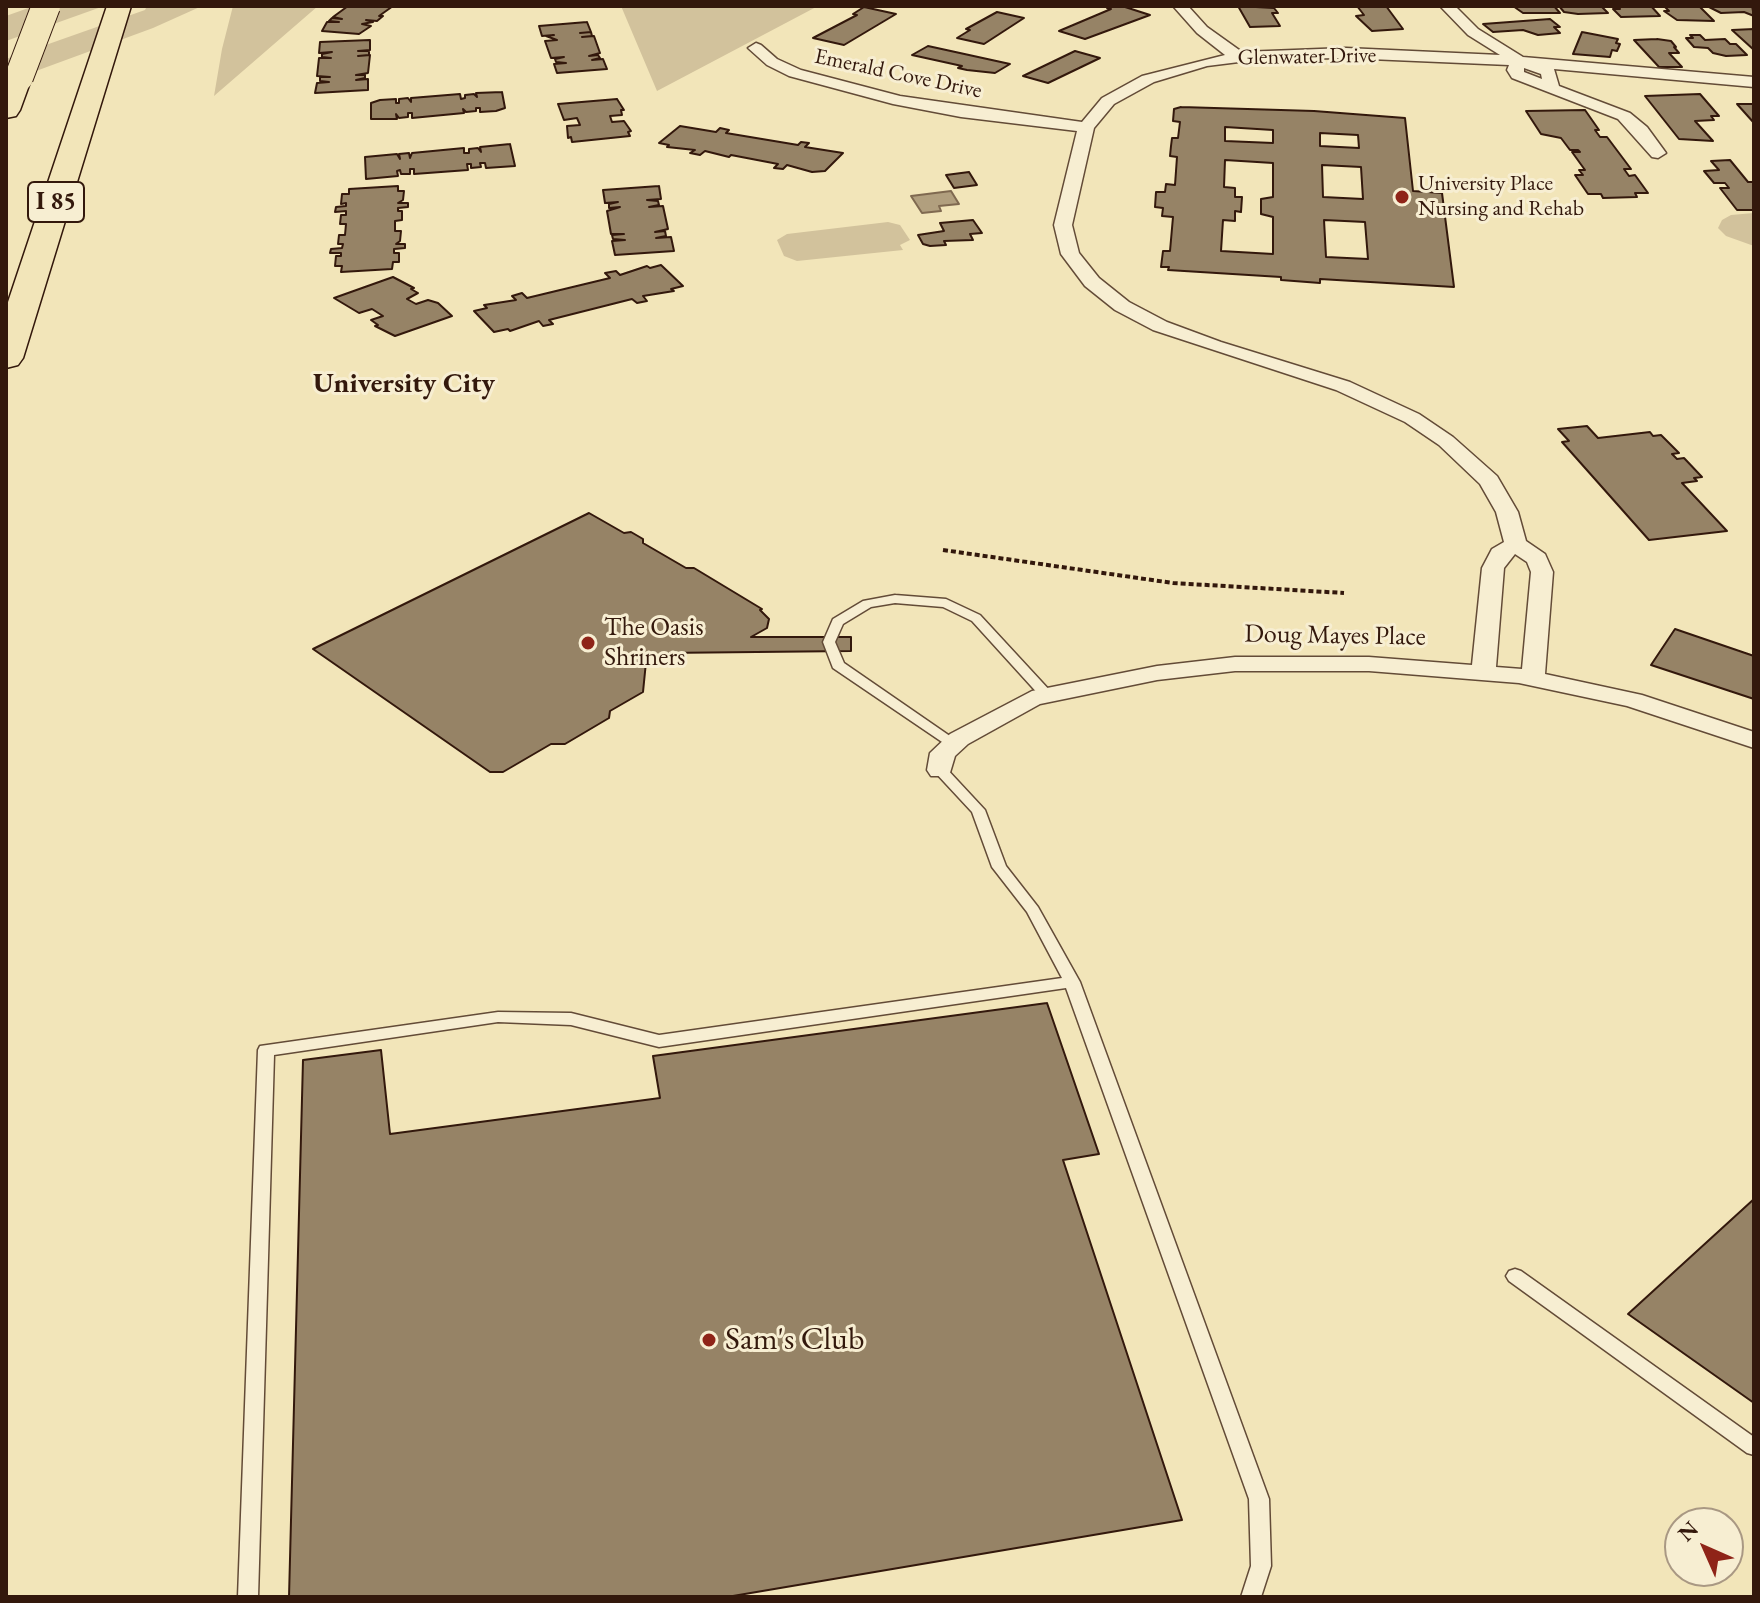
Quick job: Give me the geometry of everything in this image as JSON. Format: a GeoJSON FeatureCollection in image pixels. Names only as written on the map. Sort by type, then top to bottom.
{"type":"FeatureCollection","features":[{"type":"Feature","properties":{"kind":"highway"},"geometry":{"type":"LineString","coordinates":[[6,110],[46,6]]}},
{"type":"Feature","properties":{"kind":"highway","name":"I 85"},"geometry":{"type":"LineString","coordinates":[[6,358],[119,6]]}},
{"type":"Feature","properties":{"kind":"street"},"geometry":{"type":"LineString","coordinates":[[1180,6],[1202,30],[1238,57]]}},
{"type":"Feature","properties":{"kind":"street"},"geometry":{"type":"LineString","coordinates":[[1447,6],[1473,32],[1519,61],[1515,70],[1518,75],[1624,116],[1658,153]]}},
{"type":"Feature","properties":{"kind":"street","name":"Emerald Cove Drive"},"geometry":{"type":"LineString","coordinates":[[756,48],[772,62],[795,73],[899,101],[1086,127]]}},
{"type":"Feature","properties":{"kind":"street","name":"Glenwater Drive"},"geometry":{"type":"LineString","coordinates":[[1533,678],[1542,572],[1537,559],[1516,544],[1507,512],[1489,481],[1453,446],[1412,418],[1343,386],[1160,326],[1122,306],[1092,282],[1070,254],[1063,225],[1086,127],[1108,101],[1137,84],[1179,68],[1238,57],[1326,52],[1519,61],[1754,82]]}},
{"type":"Feature","properties":{"kind":"street"},"geometry":{"type":"LineString","coordinates":[[1483,672],[1493,568],[1500,554],[1516,544]]}},
{"type":"Feature","properties":{"kind":"street","name":"Doug Mayes Place"},"geometry":{"type":"LineString","coordinates":[[953,743],[992,717],[1046,694],[1157,673],[1235,664],[1333,663],[1533,678],[1633,700],[1754,740]]}},
{"type":"Feature","properties":{"kind":"street"},"geometry":{"type":"LineString","coordinates":[[940,770],[940,759],[953,743]]}},
{"type":"Feature","properties":{"kind":"lane"},"geometry":{"type":"LineString","coordinates":[[953,743],[838,665],[829,642],[837,622],[867,604],[895,599],[946,603],[967,612],[982,624],[1046,694]]}},
{"type":"Feature","properties":{"kind":"lane"},"geometry":{"type":"LineString","coordinates":[[940,770],[978,810],[999,867],[1033,910],[1072,982],[1259,1499],[1261,1566],[1251,1597]]}},
{"type":"Feature","properties":{"kind":"lane"},"geometry":{"type":"LineString","coordinates":[[248,1597],[266,1050],[498,1017],[571,1019],[659,1041],[1072,982]]}},
{"type":"Feature","properties":{"kind":"lane"},"geometry":{"type":"LineString","coordinates":[[1515,1276],[1754,1447]]}},
{"type":"Feature","properties":{"kind":"path"},"geometry":{"type":"LineString","coordinates":[[943,550],[1173,583],[1344,593]]}},
{"type":"Feature","properties":{"kind":"shaded area"},"geometry":{"type":"Polygon","coordinates":[[[34,6],[202,6],[153,28],[6,82],[6,16],[34,6]]]}},
{"type":"Feature","properties":{"kind":"shaded area"},"geometry":{"type":"Polygon","coordinates":[[[233,6],[318,6],[214,96],[222,49],[233,6]]]}},
{"type":"Feature","properties":{"kind":"shaded area"},"geometry":{"type":"Polygon","coordinates":[[[621,6],[818,6],[657,91],[621,6]]]}},
{"type":"Feature","properties":{"kind":"shaded area"},"geometry":{"type":"Polygon","coordinates":[[[951,191],[959,204],[939,206],[941,211],[922,213],[911,196],[951,191]]]}},
{"type":"Feature","properties":{"kind":"shaded area"},"geometry":{"type":"Polygon","coordinates":[[[1754,213],[1754,246],[1726,236],[1718,228],[1722,220],[1731,215],[1754,213]]]}},
{"type":"Feature","properties":{"kind":"shaded area"},"geometry":{"type":"Polygon","coordinates":[[[888,222],[900,225],[910,240],[900,245],[903,250],[797,261],[784,256],[777,240],[787,234],[888,222]]]}},
{"type":"Feature","properties":{"kind":"pier"},"geometry":{"type":"Polygon","coordinates":[[[104,6],[147,6],[145,10],[6,59],[6,41],[104,6]]]}},
{"type":"Feature","properties":{"kind":"building"},"geometry":{"type":"Polygon","coordinates":[[[348,6],[393,6],[377,21],[366,20],[373,22],[362,24],[371,26],[359,34],[322,31],[327,22],[339,22],[329,21],[332,18],[342,19],[333,17],[348,6]]]}},
{"type":"Feature","properties":{"kind":"building"},"geometry":{"type":"Polygon","coordinates":[[[1122,6],[1150,15],[1085,39],[1059,31],[1111,9],[1107,8],[1122,6]]]}},
{"type":"Feature","properties":{"kind":"building"},"geometry":{"type":"Polygon","coordinates":[[[1238,6],[1274,8],[1278,13],[1272,13],[1280,26],[1250,27],[1238,6]]]}},
{"type":"Feature","properties":{"kind":"building"},"geometry":{"type":"Polygon","coordinates":[[[1357,6],[1386,6],[1403,29],[1372,31],[1356,16],[1364,15],[1357,6]]]}},
{"type":"Feature","properties":{"kind":"building"},"geometry":{"type":"Polygon","coordinates":[[[1513,6],[1554,6],[1560,13],[1523,13],[1513,6]]]}},
{"type":"Feature","properties":{"kind":"building"},"geometry":{"type":"Polygon","coordinates":[[[1559,6],[1601,6],[1608,13],[1564,12],[1559,6]]]}},
{"type":"Feature","properties":{"kind":"building"},"geometry":{"type":"Polygon","coordinates":[[[1617,6],[1651,6],[1660,16],[1621,17],[1613,9],[1620,9],[1617,6]]]}},
{"type":"Feature","properties":{"kind":"building"},"geometry":{"type":"Polygon","coordinates":[[[1664,6],[1699,6],[1714,21],[1677,20],[1664,11],[1669,11],[1664,6]]]}},
{"type":"Feature","properties":{"kind":"building"},"geometry":{"type":"Polygon","coordinates":[[[1707,6],[1752,6],[1754,16],[1744,12],[1721,13],[1707,6]]]}},
{"type":"Feature","properties":{"kind":"building"},"geometry":{"type":"Polygon","coordinates":[[[864,7],[896,14],[844,45],[813,38],[857,15],[853,14],[864,7]]]}},
{"type":"Feature","properties":{"kind":"building"},"geometry":{"type":"Polygon","coordinates":[[[997,12],[1024,18],[984,44],[957,38],[970,30],[966,29],[997,12]]]}},
{"type":"Feature","properties":{"kind":"building"},"geometry":{"type":"Polygon","coordinates":[[[1550,19],[1560,27],[1554,27],[1560,33],[1538,35],[1523,30],[1493,32],[1483,24],[1550,19]]]}},
{"type":"Feature","properties":{"kind":"building"},"geometry":{"type":"Polygon","coordinates":[[[587,22],[592,36],[582,37],[594,36],[600,53],[589,56],[598,55],[600,58],[592,60],[603,59],[607,69],[557,73],[554,64],[566,63],[556,62],[555,59],[564,57],[551,58],[545,41],[557,40],[546,36],[554,35],[542,36],[539,26],[587,22]]]}},
{"type":"Feature","properties":{"kind":"building"},"geometry":{"type":"Polygon","coordinates":[[[1754,29],[1754,50],[1732,30],[1754,29]]]}},
{"type":"Feature","properties":{"kind":"building"},"geometry":{"type":"Polygon","coordinates":[[[1582,32],[1618,39],[1616,43],[1620,44],[1617,51],[1612,50],[1610,57],[1573,54],[1582,32]]]}},
{"type":"Feature","properties":{"kind":"building"},"geometry":{"type":"Polygon","coordinates":[[[1690,35],[1700,35],[1705,40],[1725,39],[1730,44],[1736,44],[1747,55],[1726,56],[1713,53],[1708,48],[1694,47],[1686,38],[1693,38],[1690,35]]]}},
{"type":"Feature","properties":{"kind":"building"},"geometry":{"type":"Polygon","coordinates":[[[370,40],[370,50],[358,51],[369,51],[369,55],[358,56],[370,55],[368,73],[356,75],[365,75],[365,78],[356,80],[368,79],[368,90],[315,93],[317,83],[329,82],[320,81],[320,77],[330,77],[317,76],[319,58],[331,58],[322,57],[322,54],[332,52],[319,53],[320,42],[370,40]]]}},
{"type":"Feature","properties":{"kind":"building"},"geometry":{"type":"Polygon","coordinates":[[[1634,40],[1671,41],[1679,53],[1669,53],[1682,67],[1659,67],[1634,40]]]}},
{"type":"Feature","properties":{"kind":"building"},"geometry":{"type":"Polygon","coordinates":[[[928,46],[1010,64],[995,73],[967,70],[958,68],[962,66],[912,55],[928,46]]]}},
{"type":"Feature","properties":{"kind":"building"},"geometry":{"type":"Polygon","coordinates":[[[1075,51],[1100,58],[1048,83],[1023,76],[1075,51]]]}},
{"type":"Feature","properties":{"kind":"building"},"geometry":{"type":"Polygon","coordinates":[[[502,92],[505,108],[496,111],[480,112],[480,108],[476,108],[476,111],[466,112],[463,109],[464,113],[412,118],[412,113],[408,113],[408,117],[399,118],[396,114],[397,119],[371,119],[371,103],[380,100],[396,99],[399,103],[399,99],[408,98],[411,102],[411,98],[460,94],[461,99],[465,95],[474,94],[477,97],[476,93],[502,92]]]}},
{"type":"Feature","properties":{"kind":"building"},"geometry":{"type":"Polygon","coordinates":[[[1700,94],[1719,116],[1711,116],[1714,120],[1695,121],[1713,141],[1679,139],[1645,96],[1700,94]]]}},
{"type":"Feature","properties":{"kind":"building"},"geometry":{"type":"Polygon","coordinates":[[[617,99],[624,110],[621,110],[622,115],[610,116],[612,122],[624,121],[631,131],[628,132],[630,136],[572,142],[571,137],[568,138],[567,126],[580,125],[577,118],[564,120],[558,104],[617,99]]]}},
{"type":"Feature","properties":{"kind":"building"},"geometry":{"type":"Polygon","coordinates":[[[1737,104],[1754,104],[1754,123],[1737,104]]]}},
{"type":"Feature","properties":{"kind":"building","name":"University Place Nursing and Rehab"},"geometry":{"type":"Polygon","coordinates":[[[1174,109],[1314,111],[1405,118],[1413,191],[1442,193],[1454,287],[1320,279],[1320,283],[1161,267],[1163,251],[1170,251],[1173,217],[1162,216],[1163,208],[1155,207],[1156,192],[1165,192],[1166,184],[1175,185],[1177,157],[1170,156],[1172,138],[1178,138],[1180,122],[1173,121],[1174,109]],[[1225,127],[1225,141],[1273,143],[1273,130],[1225,127]],[[1320,133],[1320,146],[1359,148],[1358,135],[1320,133]],[[1225,160],[1224,187],[1235,188],[1235,197],[1242,197],[1241,212],[1235,211],[1235,221],[1223,220],[1221,251],[1273,254],[1273,217],[1261,214],[1261,199],[1273,197],[1273,163],[1225,160]],[[1322,165],[1323,197],[1363,199],[1361,167],[1322,165]],[[1324,220],[1326,257],[1368,259],[1365,222],[1324,220]]]}},
{"type":"Feature","properties":{"kind":"building"},"geometry":{"type":"Polygon","coordinates":[[[1585,110],[1599,130],[1595,130],[1600,137],[1607,137],[1631,169],[1624,169],[1629,176],[1635,175],[1648,193],[1635,193],[1637,197],[1603,198],[1601,194],[1588,194],[1575,175],[1583,175],[1579,170],[1585,170],[1572,152],[1580,152],[1570,150],[1561,138],[1541,134],[1526,111],[1585,110]]]}},
{"type":"Feature","properties":{"kind":"building"},"geometry":{"type":"Polygon","coordinates":[[[680,126],[716,132],[720,128],[729,130],[726,133],[798,145],[801,142],[809,143],[805,147],[843,153],[825,171],[812,172],[787,165],[783,169],[774,168],[778,164],[705,151],[700,155],[690,153],[695,150],[659,143],[680,126]]]}},
{"type":"Feature","properties":{"kind":"building"},"geometry":{"type":"Polygon","coordinates":[[[510,144],[515,166],[486,168],[485,163],[480,163],[481,167],[471,168],[471,164],[467,164],[468,170],[414,174],[414,169],[410,169],[410,174],[401,174],[400,170],[397,171],[398,176],[366,179],[365,157],[397,154],[400,159],[399,154],[409,153],[410,158],[412,153],[464,148],[464,153],[478,148],[481,152],[480,147],[510,144]]]}},
{"type":"Feature","properties":{"kind":"building"},"geometry":{"type":"Polygon","coordinates":[[[1730,160],[1748,182],[1754,182],[1754,210],[1737,210],[1720,188],[1729,188],[1725,183],[1714,183],[1704,171],[1719,170],[1711,161],[1730,160]]]}},
{"type":"Feature","properties":{"kind":"building"},"geometry":{"type":"Polygon","coordinates":[[[969,172],[977,185],[954,188],[946,175],[969,172]]]}},
{"type":"Feature","properties":{"kind":"building"},"geometry":{"type":"Polygon","coordinates":[[[398,186],[398,191],[404,191],[403,200],[398,203],[408,203],[408,207],[398,208],[402,211],[402,220],[395,221],[395,231],[401,231],[400,241],[396,244],[405,244],[405,248],[394,249],[394,253],[399,253],[399,262],[393,262],[392,269],[341,272],[342,266],[335,266],[336,256],[341,256],[341,253],[330,253],[331,249],[342,248],[343,244],[338,244],[339,235],[345,235],[346,224],[340,224],[341,215],[346,215],[346,211],[335,212],[336,207],[346,206],[346,203],[341,204],[342,194],[349,194],[349,189],[398,186]]]}},
{"type":"Feature","properties":{"kind":"building"},"geometry":{"type":"Polygon","coordinates":[[[659,186],[661,199],[647,200],[658,201],[659,205],[649,207],[663,206],[668,229],[655,232],[665,231],[666,236],[656,238],[671,237],[674,251],[615,255],[612,241],[625,240],[613,239],[612,235],[624,234],[611,234],[607,211],[620,207],[609,208],[609,204],[618,202],[605,203],[603,190],[659,186]]]}},
{"type":"Feature","properties":{"kind":"building"},"geometry":{"type":"Polygon","coordinates":[[[973,220],[982,233],[970,234],[973,240],[944,241],[946,245],[930,246],[923,244],[918,235],[944,231],[940,223],[973,220]]]}},
{"type":"Feature","properties":{"kind":"building"},"geometry":{"type":"Polygon","coordinates":[[[661,265],[683,286],[671,289],[674,291],[643,296],[647,301],[637,303],[632,299],[549,320],[553,324],[543,326],[539,321],[510,331],[494,332],[474,311],[487,308],[484,305],[516,300],[512,296],[522,293],[527,298],[610,278],[605,273],[616,271],[620,275],[661,265]]]}},
{"type":"Feature","properties":{"kind":"building"},"geometry":{"type":"Polygon","coordinates":[[[393,277],[418,293],[407,299],[416,304],[428,300],[438,303],[452,316],[395,336],[375,326],[378,325],[371,320],[383,316],[372,309],[359,313],[334,298],[393,277]]]}},
{"type":"Feature","properties":{"kind":"building"},"geometry":{"type":"Polygon","coordinates":[[[1587,426],[1598,438],[1650,432],[1653,436],[1661,435],[1679,453],[1672,454],[1677,459],[1684,458],[1702,477],[1682,483],[1727,531],[1649,540],[1562,442],[1569,441],[1558,429],[1587,426]]]}},
{"type":"Feature","properties":{"kind":"building","name":"The Oasis Shriners"},"geometry":{"type":"Polygon","coordinates":[[[589,513],[624,533],[631,532],[643,539],[643,543],[686,568],[694,568],[762,609],[769,619],[767,628],[751,637],[851,637],[851,651],[662,653],[646,662],[643,692],[610,711],[609,718],[565,744],[551,744],[503,772],[490,772],[313,649],[589,513]]]}},
{"type":"Feature","properties":{"kind":"building"},"geometry":{"type":"Polygon","coordinates":[[[1675,629],[1754,656],[1754,699],[1651,665],[1675,629]]]}},
{"type":"Feature","properties":{"kind":"building","name":"Sam's Club"},"geometry":{"type":"Polygon","coordinates":[[[1047,1003],[1099,1154],[1063,1160],[1182,1520],[727,1597],[289,1597],[303,1060],[381,1050],[390,1134],[660,1098],[653,1056],[1047,1003]]]}},
{"type":"Feature","properties":{"kind":"building"},"geometry":{"type":"Polygon","coordinates":[[[1754,1199],[1754,1403],[1628,1314],[1754,1199]]]}},
{"type":"Feature","properties":{"kind":"place","name":"University Place Nursing and Rehab"},"geometry":{"type":"Point","coordinates":[1402,197]}},
{"type":"Feature","properties":{"kind":"place","name":"The Oasis Shriners"},"geometry":{"type":"Point","coordinates":[588,643]}},
{"type":"Feature","properties":{"kind":"place","name":"Sam's Club"},"geometry":{"type":"Point","coordinates":[709,1340]}},
{"type":"Feature","properties":{"kind":"district","name":"University City"},"geometry":{"type":"Point","coordinates":[404,384]}}]}
